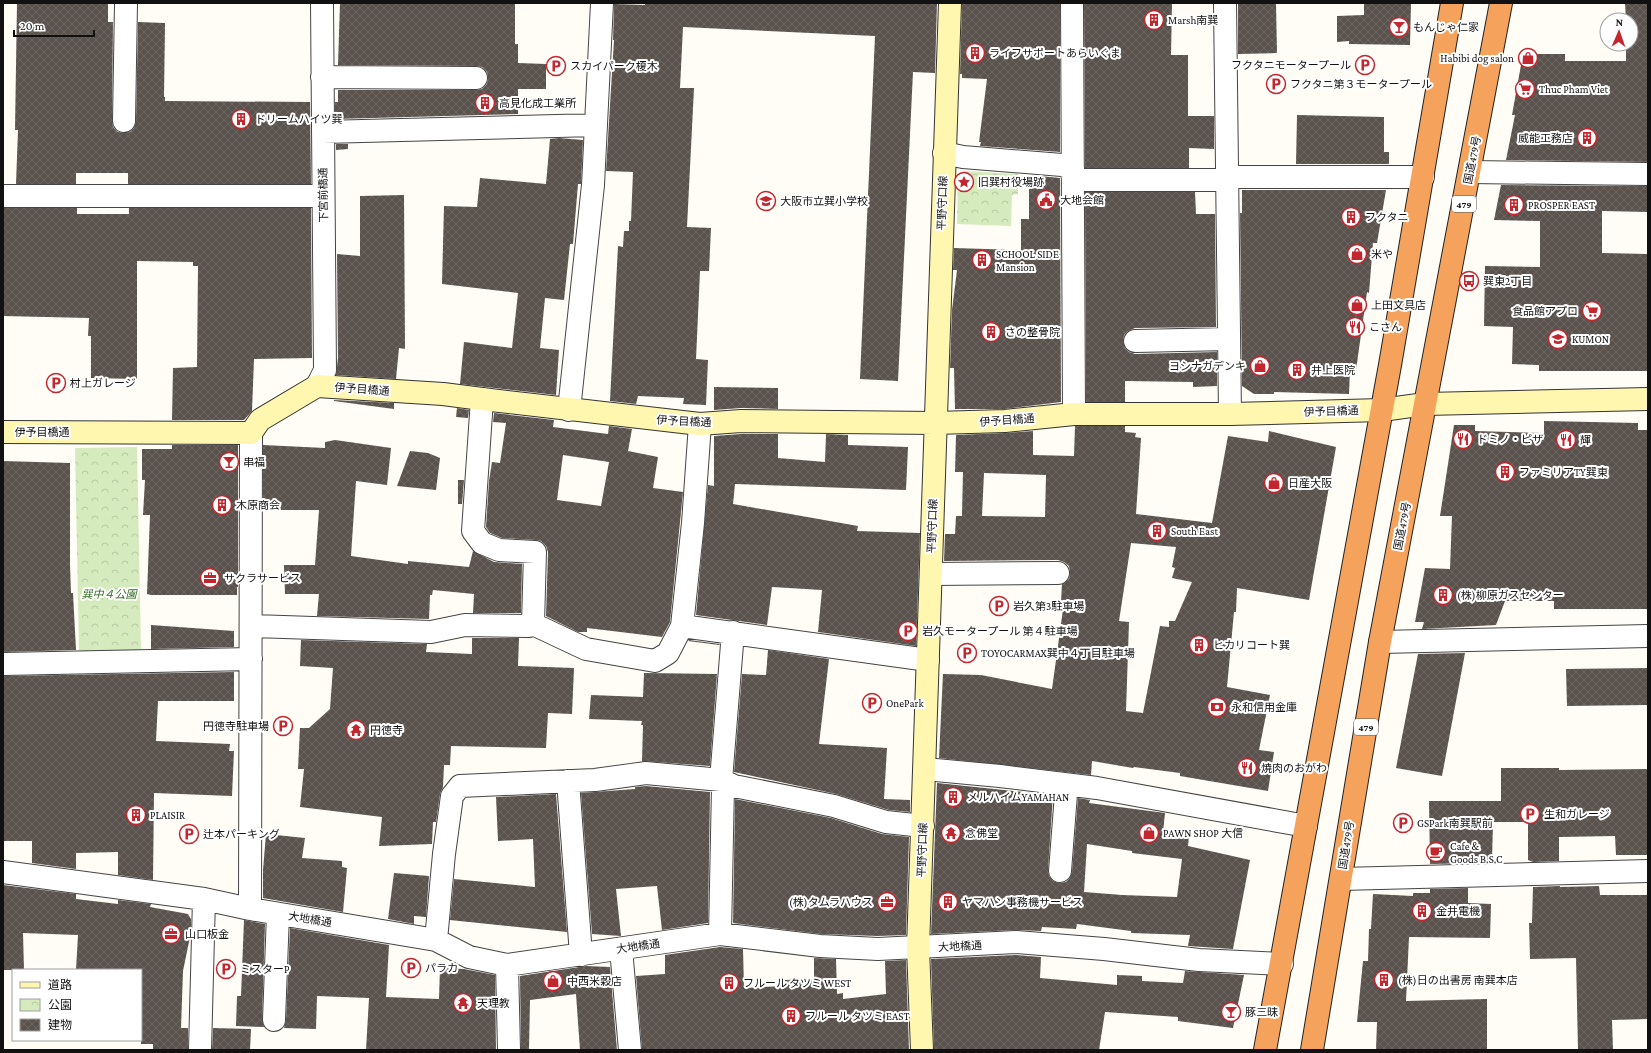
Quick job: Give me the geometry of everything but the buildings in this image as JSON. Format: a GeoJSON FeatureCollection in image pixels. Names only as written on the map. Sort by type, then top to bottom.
{"type":"FeatureCollection","features":[{"type":"Feature","properties":{"kind":"highway"},"geometry":{"type":"LineString","coordinates":[[1266,1050],[1382,410],[1452,3]]}},
{"type":"Feature","properties":{"kind":"highway","name":"国道479号"},"geometry":{"type":"LineString","coordinates":[[1312,1050],[1380,642],[1502,3]]}},
{"type":"Feature","properties":{"kind":"street"},"geometry":{"type":"LineString","coordinates":[[124,121],[126,3]]}},
{"type":"Feature","properties":{"kind":"street","name":"下宮前橋通"},"geometry":{"type":"LineString","coordinates":[[317,386],[325,370],[322,3]]}},
{"type":"Feature","properties":{"kind":"street"},"geometry":{"type":"LineString","coordinates":[[569,410],[593,185],[602,3]]}},
{"type":"Feature","properties":{"kind":"street","name":"平野守口線"},"geometry":{"type":"LineString","coordinates":[[922,1050],[918,948],[950,3]]}},
{"type":"Feature","properties":{"kind":"street"},"geometry":{"type":"LineString","coordinates":[[1072,3],[1074,414]]}},
{"type":"Feature","properties":{"kind":"street"},"geometry":{"type":"LineString","coordinates":[[1225,3],[1230,414]]}},
{"type":"Feature","properties":{"kind":"street"},"geometry":{"type":"LineString","coordinates":[[322,77],[476,78]]}},
{"type":"Feature","properties":{"kind":"street"},"geometry":{"type":"LineString","coordinates":[[323,132],[596,125]]}},
{"type":"Feature","properties":{"kind":"street"},"geometry":{"type":"LineString","coordinates":[[944,153],[1062,165],[1073,175],[1227,179],[1423,177]]}},
{"type":"Feature","properties":{"kind":"street"},"geometry":{"type":"LineString","coordinates":[[1470,172],[1648,174]]}},
{"type":"Feature","properties":{"kind":"street"},"geometry":{"type":"LineString","coordinates":[[3,196],[324,196]]}},
{"type":"Feature","properties":{"kind":"street"},"geometry":{"type":"LineString","coordinates":[[1135,341],[1229,339]]}},
{"type":"Feature","properties":{"kind":"street"},"geometry":{"type":"LineString","coordinates":[[250,909],[252,659],[251,433],[260,420],[317,386]]}},
{"type":"Feature","properties":{"kind":"street","name":"伊予目橋通"},"geometry":{"type":"LineString","coordinates":[[317,386],[443,394],[482,400],[700,424],[741,420],[935,423],[1005,421],[1074,414],[1230,414],[1382,410],[1425,404]]}},
{"type":"Feature","properties":{"kind":"street"},"geometry":{"type":"LineString","coordinates":[[1425,404],[1648,399]]}},
{"type":"Feature","properties":{"kind":"street"},"geometry":{"type":"LineString","coordinates":[[482,400],[474,531],[482,543],[499,550],[535,552],[533,624]]}},
{"type":"Feature","properties":{"kind":"street"},"geometry":{"type":"LineString","coordinates":[[252,626],[431,632],[465,625],[529,626],[533,624],[586,649],[655,661],[668,653],[682,626],[693,523],[700,424]]}},
{"type":"Feature","properties":{"kind":"street","name":"伊予目橋通"},"geometry":{"type":"LineString","coordinates":[[3,432],[251,433]]}},
{"type":"Feature","properties":{"kind":"street"},"geometry":{"type":"LineString","coordinates":[[931,574],[1058,573]]}},
{"type":"Feature","properties":{"kind":"street"},"geometry":{"type":"LineString","coordinates":[[682,626],[928,660]]}},
{"type":"Feature","properties":{"kind":"street"},"geometry":{"type":"LineString","coordinates":[[720,934],[723,786],[721,780],[733,632]]}},
{"type":"Feature","properties":{"kind":"street"},"geometry":{"type":"LineString","coordinates":[[1380,642],[1648,636]]}},
{"type":"Feature","properties":{"kind":"street"},"geometry":{"type":"LineString","coordinates":[[3,664],[252,659]]}},
{"type":"Feature","properties":{"kind":"street"},"geometry":{"type":"LineString","coordinates":[[925,769],[1072,785],[1306,826]]}},
{"type":"Feature","properties":{"kind":"street"},"geometry":{"type":"LineString","coordinates":[[436,940],[444,854],[452,796],[460,786],[595,780],[646,773],[721,780],[734,786],[834,806],[886,822],[923,826]]}},
{"type":"Feature","properties":{"kind":"street"},"geometry":{"type":"LineString","coordinates":[[568,781],[581,955]]}},
{"type":"Feature","properties":{"kind":"street"},"geometry":{"type":"LineString","coordinates":[[1060,871],[1066,794],[1072,785]]}},
{"type":"Feature","properties":{"kind":"street"},"geometry":{"type":"LineString","coordinates":[[1340,879],[1648,871]]}},
{"type":"Feature","properties":{"kind":"street","name":"大地橋通"},"geometry":{"type":"LineString","coordinates":[[3,872],[204,899],[278,914],[436,940],[469,957],[507,965],[720,934],[820,946],[878,949],[1016,942],[1104,949],[1199,960],[1282,964]]}},
{"type":"Feature","properties":{"kind":"street"},"geometry":{"type":"LineString","coordinates":[[200,1050],[204,899]]}},
{"type":"Feature","properties":{"kind":"street"},"geometry":{"type":"LineString","coordinates":[[274,1020],[278,914]]}},
{"type":"Feature","properties":{"kind":"street"},"geometry":{"type":"LineString","coordinates":[[621,949],[630,1050]]}},
{"type":"Feature","properties":{"kind":"street"},"geometry":{"type":"LineString","coordinates":[[507,965],[508,1050]]}},
{"type":"Feature","properties":{"kind":"green space"},"geometry":{"type":"Polygon","coordinates":[[[964,171],[1018,174],[1018,194],[1012,195],[1011,226],[957,224],[958,176],[964,171]]]}},
{"type":"Feature","properties":{"kind":"green space","name":"巽中４公園"},"geometry":{"type":"Polygon","coordinates":[[[137,447],[141,651],[79,652],[75,448],[137,447]]]}},
{"type":"Feature","properties":{"kind":"place","name":"Marsh南巽"},"geometry":{"type":"Point","coordinates":[1154,20]}},
{"type":"Feature","properties":{"kind":"place","name":"もんじゃ仁家"},"geometry":{"type":"Point","coordinates":[1399,27]}},
{"type":"Feature","properties":{"kind":"place","name":"ライフサポートあらいぐま"},"geometry":{"type":"Point","coordinates":[975,53]}},
{"type":"Feature","properties":{"kind":"place","name":"Habibi dog salon"},"geometry":{"type":"Point","coordinates":[1528,58]}},
{"type":"Feature","properties":{"kind":"place","name":"フクタニモータープール"},"geometry":{"type":"Point","coordinates":[1365,65]}},
{"type":"Feature","properties":{"kind":"place","name":"スカイパーク榎木"},"geometry":{"type":"Point","coordinates":[556,66]}},
{"type":"Feature","properties":{"kind":"place","name":"フクタニ第３モータープール"},"geometry":{"type":"Point","coordinates":[1276,84]}},
{"type":"Feature","properties":{"kind":"place","name":"Thuc Pham Viet"},"geometry":{"type":"Point","coordinates":[1525,89]}},
{"type":"Feature","properties":{"kind":"place","name":"高見化成工業所"},"geometry":{"type":"Point","coordinates":[485,103]}},
{"type":"Feature","properties":{"kind":"place","name":"ドリームハイツ巽"},"geometry":{"type":"Point","coordinates":[241,119]}},
{"type":"Feature","properties":{"kind":"place","name":"威能工務店"},"geometry":{"type":"Point","coordinates":[1587,138]}},
{"type":"Feature","properties":{"kind":"place","name":"旧巽村役場跡"},"geometry":{"type":"Point","coordinates":[964,182]}},
{"type":"Feature","properties":{"kind":"place","name":"大地会館"},"geometry":{"type":"Point","coordinates":[1046,200]}},
{"type":"Feature","properties":{"kind":"place","name":"大阪市立巽小学校"},"geometry":{"type":"Point","coordinates":[766,201]}},
{"type":"Feature","properties":{"kind":"place","name":"PROSPER EAST"},"geometry":{"type":"Point","coordinates":[1514,205]}},
{"type":"Feature","properties":{"kind":"place","name":"フクタニ"},"geometry":{"type":"Point","coordinates":[1351,217]}},
{"type":"Feature","properties":{"kind":"place","name":"米や"},"geometry":{"type":"Point","coordinates":[1357,254]}},
{"type":"Feature","properties":{"kind":"place","name":"SCHOOL SIDE Mansion"},"geometry":{"type":"Point","coordinates":[982,260]}},
{"type":"Feature","properties":{"kind":"place","name":"巽東2丁目"},"geometry":{"type":"Point","coordinates":[1469,281]}},
{"type":"Feature","properties":{"kind":"place","name":"上田文具店"},"geometry":{"type":"Point","coordinates":[1357,305]}},
{"type":"Feature","properties":{"kind":"place","name":"食品館アプロ"},"geometry":{"type":"Point","coordinates":[1592,311]}},
{"type":"Feature","properties":{"kind":"place","name":"こさん"},"geometry":{"type":"Point","coordinates":[1355,327]}},
{"type":"Feature","properties":{"kind":"place","name":"さの整骨院"},"geometry":{"type":"Point","coordinates":[991,332]}},
{"type":"Feature","properties":{"kind":"place","name":"KUMON"},"geometry":{"type":"Point","coordinates":[1558,339]}},
{"type":"Feature","properties":{"kind":"place","name":"ヨシナガデンキ"},"geometry":{"type":"Point","coordinates":[1260,366]}},
{"type":"Feature","properties":{"kind":"place","name":"井上医院"},"geometry":{"type":"Point","coordinates":[1297,370]}},
{"type":"Feature","properties":{"kind":"place","name":"村上ガレージ"},"geometry":{"type":"Point","coordinates":[56,383]}},
{"type":"Feature","properties":{"kind":"place","name":"ドミノ・ピザ"},"geometry":{"type":"Point","coordinates":[1463,439]}},
{"type":"Feature","properties":{"kind":"place","name":"輝"},"geometry":{"type":"Point","coordinates":[1566,440]}},
{"type":"Feature","properties":{"kind":"place","name":"串福"},"geometry":{"type":"Point","coordinates":[229,462]}},
{"type":"Feature","properties":{"kind":"place","name":"ファミリアTY巽東"},"geometry":{"type":"Point","coordinates":[1505,472]}},
{"type":"Feature","properties":{"kind":"place","name":"日産大阪"},"geometry":{"type":"Point","coordinates":[1274,483]}},
{"type":"Feature","properties":{"kind":"place","name":"木原商会"},"geometry":{"type":"Point","coordinates":[222,505]}},
{"type":"Feature","properties":{"kind":"place","name":"South East"},"geometry":{"type":"Point","coordinates":[1157,531]}},
{"type":"Feature","properties":{"kind":"place","name":"サクラサービス"},"geometry":{"type":"Point","coordinates":[210,578]}},
{"type":"Feature","properties":{"kind":"place","name":"(株)柳原ガスセンター"},"geometry":{"type":"Point","coordinates":[1443,595]}},
{"type":"Feature","properties":{"kind":"place","name":"岩久第3駐車場"},"geometry":{"type":"Point","coordinates":[999,606]}},
{"type":"Feature","properties":{"kind":"place","name":"岩久モータープール 第４駐車場"},"geometry":{"type":"Point","coordinates":[908,631]}},
{"type":"Feature","properties":{"kind":"place","name":"ヒカリコート巽"},"geometry":{"type":"Point","coordinates":[1199,645]}},
{"type":"Feature","properties":{"kind":"place","name":"TOYOCARMAX巽中４丁目駐車場"},"geometry":{"type":"Point","coordinates":[967,653]}},
{"type":"Feature","properties":{"kind":"place","name":"OnePark"},"geometry":{"type":"Point","coordinates":[872,703]}},
{"type":"Feature","properties":{"kind":"place","name":"永和信用金庫"},"geometry":{"type":"Point","coordinates":[1217,707]}},
{"type":"Feature","properties":{"kind":"place","name":"円徳寺駐車場"},"geometry":{"type":"Point","coordinates":[283,726]}},
{"type":"Feature","properties":{"kind":"place","name":"円徳寺"},"geometry":{"type":"Point","coordinates":[356,730]}},
{"type":"Feature","properties":{"kind":"place","name":"焼肉のおがわ"},"geometry":{"type":"Point","coordinates":[1247,768]}},
{"type":"Feature","properties":{"kind":"place","name":"メルハイムYAMAHAN"},"geometry":{"type":"Point","coordinates":[953,797]}},
{"type":"Feature","properties":{"kind":"place","name":"生和ガレージ"},"geometry":{"type":"Point","coordinates":[1530,814]}},
{"type":"Feature","properties":{"kind":"place","name":"PLAISIR"},"geometry":{"type":"Point","coordinates":[136,815]}},
{"type":"Feature","properties":{"kind":"place","name":"GSPark南巽駅前"},"geometry":{"type":"Point","coordinates":[1403,823]}},
{"type":"Feature","properties":{"kind":"place","name":"念佛堂"},"geometry":{"type":"Point","coordinates":[951,833]}},
{"type":"Feature","properties":{"kind":"place","name":"PAWN SHOP 大信"},"geometry":{"type":"Point","coordinates":[1149,833]}},
{"type":"Feature","properties":{"kind":"place","name":"辻本パーキング"},"geometry":{"type":"Point","coordinates":[189,834]}},
{"type":"Feature","properties":{"kind":"place","name":"Cafe & Goods B.S.C"},"geometry":{"type":"Point","coordinates":[1436,852]}},
{"type":"Feature","properties":{"kind":"place","name":"(株)タムラハウス"},"geometry":{"type":"Point","coordinates":[887,902]}},
{"type":"Feature","properties":{"kind":"place","name":"ヤマハン事務機サービス"},"geometry":{"type":"Point","coordinates":[948,902]}},
{"type":"Feature","properties":{"kind":"place","name":"金井電機"},"geometry":{"type":"Point","coordinates":[1422,911]}},
{"type":"Feature","properties":{"kind":"place","name":"山口板金"},"geometry":{"type":"Point","coordinates":[171,934]}},
{"type":"Feature","properties":{"kind":"place","name":"パラカ"},"geometry":{"type":"Point","coordinates":[411,968]}},
{"type":"Feature","properties":{"kind":"place","name":"ミスターP"},"geometry":{"type":"Point","coordinates":[226,969]}},
{"type":"Feature","properties":{"kind":"place","name":"(株)日の出書房 南巽本店"},"geometry":{"type":"Point","coordinates":[1384,980]}},
{"type":"Feature","properties":{"kind":"place","name":"中西米穀店"},"geometry":{"type":"Point","coordinates":[553,981]}},
{"type":"Feature","properties":{"kind":"place","name":"フルール タツミ WEST"},"geometry":{"type":"Point","coordinates":[729,983]}},
{"type":"Feature","properties":{"kind":"place","name":"天理教"},"geometry":{"type":"Point","coordinates":[463,1003]}},
{"type":"Feature","properties":{"kind":"place","name":"豚三昧"},"geometry":{"type":"Point","coordinates":[1231,1012]}},
{"type":"Feature","properties":{"kind":"place","name":"フルール タツミ EAST"},"geometry":{"type":"Point","coordinates":[791,1016]}}]}
